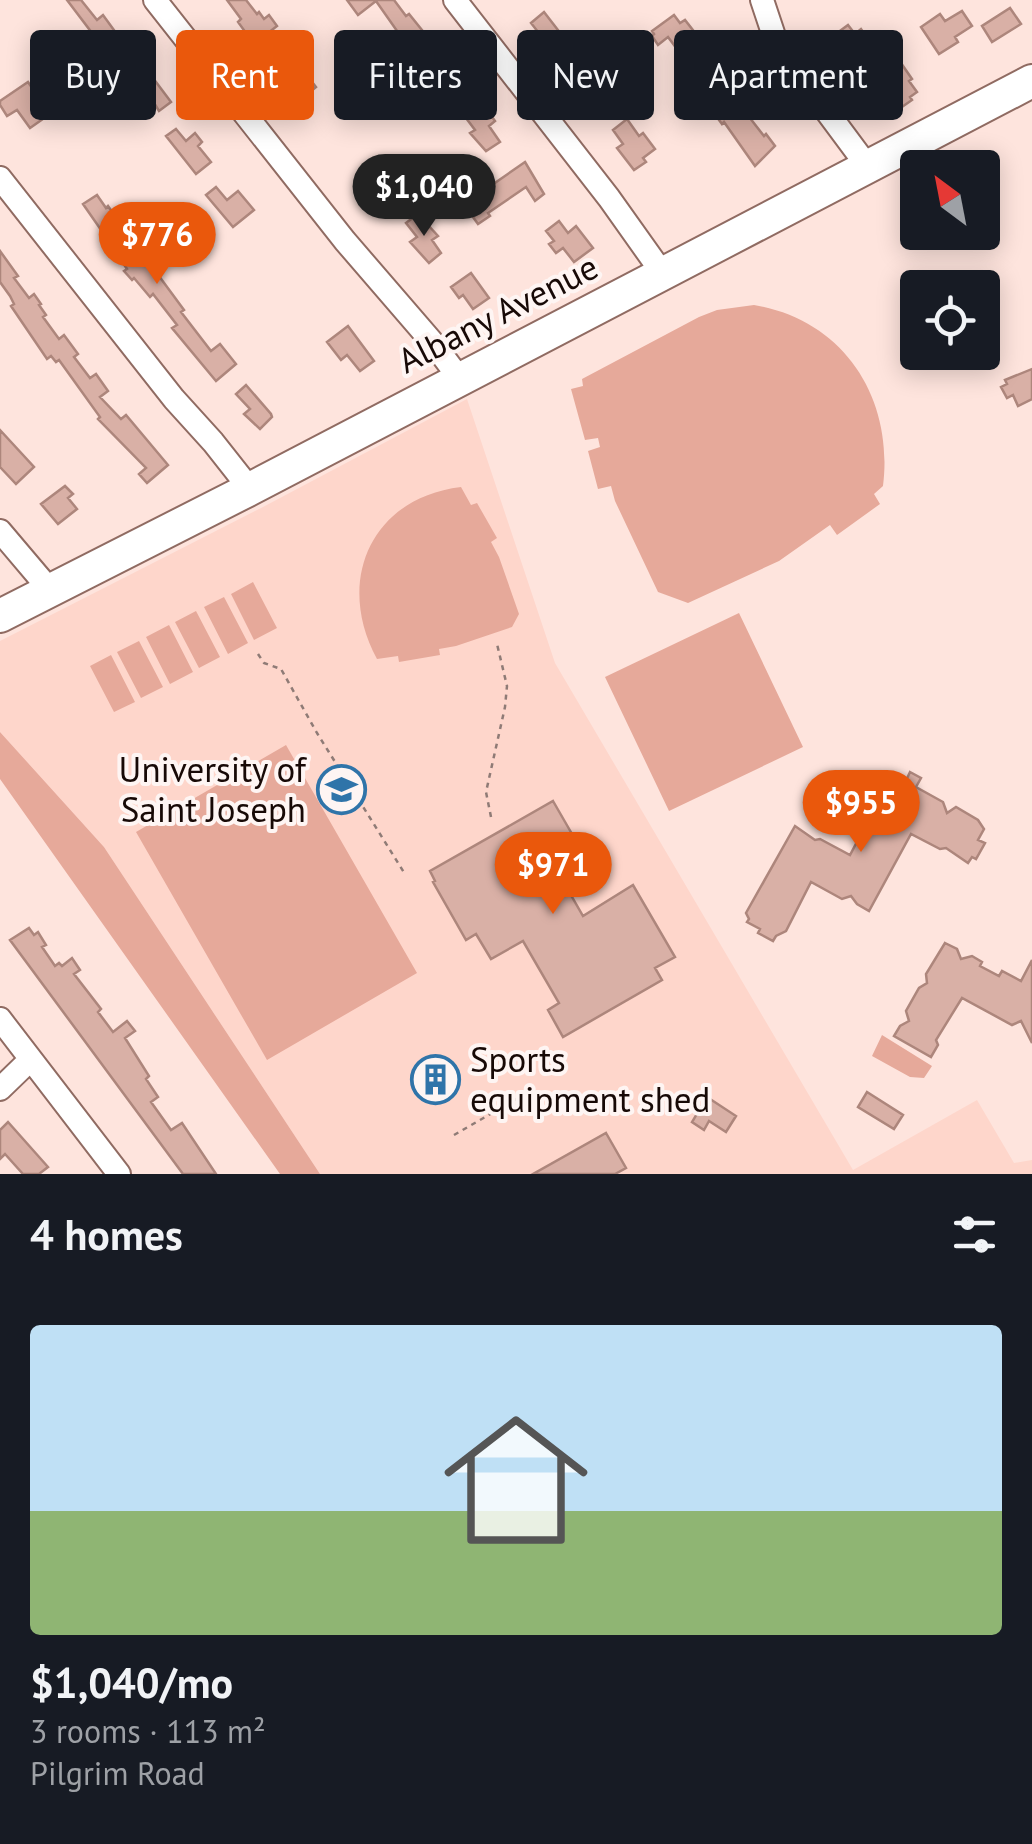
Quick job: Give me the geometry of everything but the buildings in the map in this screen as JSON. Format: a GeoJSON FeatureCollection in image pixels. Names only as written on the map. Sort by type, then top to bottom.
{"type":"FeatureCollection","features":[{"type":"Feature","properties":{"kind":"highway","name":"Albany Avenue"},"geometry":{"type":"LineString","coordinates":[[0,616],[1032,80]]}},
{"type":"Feature","properties":{"kind":"street"},"geometry":{"type":"LineString","coordinates":[[156,0],[345,241],[460,379]]}},
{"type":"Feature","properties":{"kind":"street"},"geometry":{"type":"LineString","coordinates":[[455,0],[663,274]]}},
{"type":"Feature","properties":{"kind":"street"},"geometry":{"type":"LineString","coordinates":[[762,0],[787,58],[868,167]]}},
{"type":"Feature","properties":{"kind":"street"},"geometry":{"type":"LineString","coordinates":[[0,178],[250,489]]}},
{"type":"Feature","properties":{"kind":"street"},"geometry":{"type":"LineString","coordinates":[[0,531],[50,590]]}},
{"type":"Feature","properties":{"kind":"street"},"geometry":{"type":"LineString","coordinates":[[0,1020],[120,1174]]}},
{"type":"Feature","properties":{"kind":"street"},"geometry":{"type":"LineString","coordinates":[[0,1089],[30,1060]]}},
{"type":"Feature","properties":{"kind":"path"},"geometry":{"type":"LineString","coordinates":[[491,817],[486,792],[507,686],[497,644]]}},
{"type":"Feature","properties":{"kind":"path"},"geometry":{"type":"LineString","coordinates":[[258,654],[264,662],[281,669],[405,874]]}},
{"type":"Feature","properties":{"kind":"path"},"geometry":{"type":"LineString","coordinates":[[454,1135],[520,1097]]}},
{"type":"Feature","properties":{"kind":"shaded area"},"geometry":{"type":"Polygon","coordinates":[[[754,305],[786,313],[814,327],[856,368],[871,394],[880,423],[883,486],[874,494],[880,504],[837,535],[830,525],[779,561],[688,603],[658,592],[611,486],[598,489],[588,451],[600,447],[598,438],[585,440],[571,389],[583,386],[582,379],[699,317],[717,310],[754,305]]]}},
{"type":"Feature","properties":{"kind":"shaded area","name":"University of Saint Joseph"},"geometry":{"type":"Polygon","coordinates":[[[467,399],[555,663],[853,1170],[977,1100],[1014,1163],[1032,1160],[1032,1174],[320,1174],[104,847],[0,732],[0,641],[467,399]]]}},
{"type":"Feature","properties":{"kind":"shaded area"},"geometry":{"type":"Polygon","coordinates":[[[461,487],[471,505],[477,503],[497,538],[491,542],[519,614],[512,627],[439,649],[440,655],[399,662],[398,656],[377,659],[365,630],[360,601],[361,574],[369,548],[383,526],[404,508],[430,494],[461,487]]]}},
{"type":"Feature","properties":{"kind":"shaded area"},"geometry":{"type":"Polygon","coordinates":[[[253,582],[277,628],[254,640],[231,594],[253,582]]]}},
{"type":"Feature","properties":{"kind":"shaded area"},"geometry":{"type":"Polygon","coordinates":[[[224,597],[248,643],[228,654],[204,607],[224,597]]]}},
{"type":"Feature","properties":{"kind":"shaded area"},"geometry":{"type":"Polygon","coordinates":[[[196,611],[220,657],[199,668],[175,622],[196,611]]]}},
{"type":"Feature","properties":{"kind":"shaded area"},"geometry":{"type":"Polygon","coordinates":[[[739,613],[803,747],[669,811],[605,677],[739,613]]]}},
{"type":"Feature","properties":{"kind":"shaded area"},"geometry":{"type":"Polygon","coordinates":[[[169,625],[193,672],[170,684],[146,637],[169,625]]]}},
{"type":"Feature","properties":{"kind":"shaded area"},"geometry":{"type":"Polygon","coordinates":[[[139,641],[163,687],[141,698],[117,652],[139,641]]]}},
{"type":"Feature","properties":{"kind":"shaded area"},"geometry":{"type":"Polygon","coordinates":[[[111,655],[135,702],[114,712],[90,666],[111,655]]]}},
{"type":"Feature","properties":{"kind":"shaded area"},"geometry":{"type":"Polygon","coordinates":[[[0,732],[104,847],[320,1174],[280,1174],[0,779],[0,732]]]}},
{"type":"Feature","properties":{"kind":"shaded area"},"geometry":{"type":"Polygon","coordinates":[[[286,745],[417,973],[267,1060],[136,832],[286,745]]]}},
{"type":"Feature","properties":{"kind":"shaded area"},"geometry":{"type":"Polygon","coordinates":[[[882,1035],[932,1066],[924,1078],[910,1077],[872,1056],[882,1035]]]}},
{"type":"Feature","properties":{"kind":"place","name":"University of Saint Joseph"},"geometry":{"type":"Point","coordinates":[341,790]}},
{"type":"Feature","properties":{"kind":"place","name":"Sports equipment shed"},"geometry":{"type":"Point","coordinates":[435,1080]}}]}
